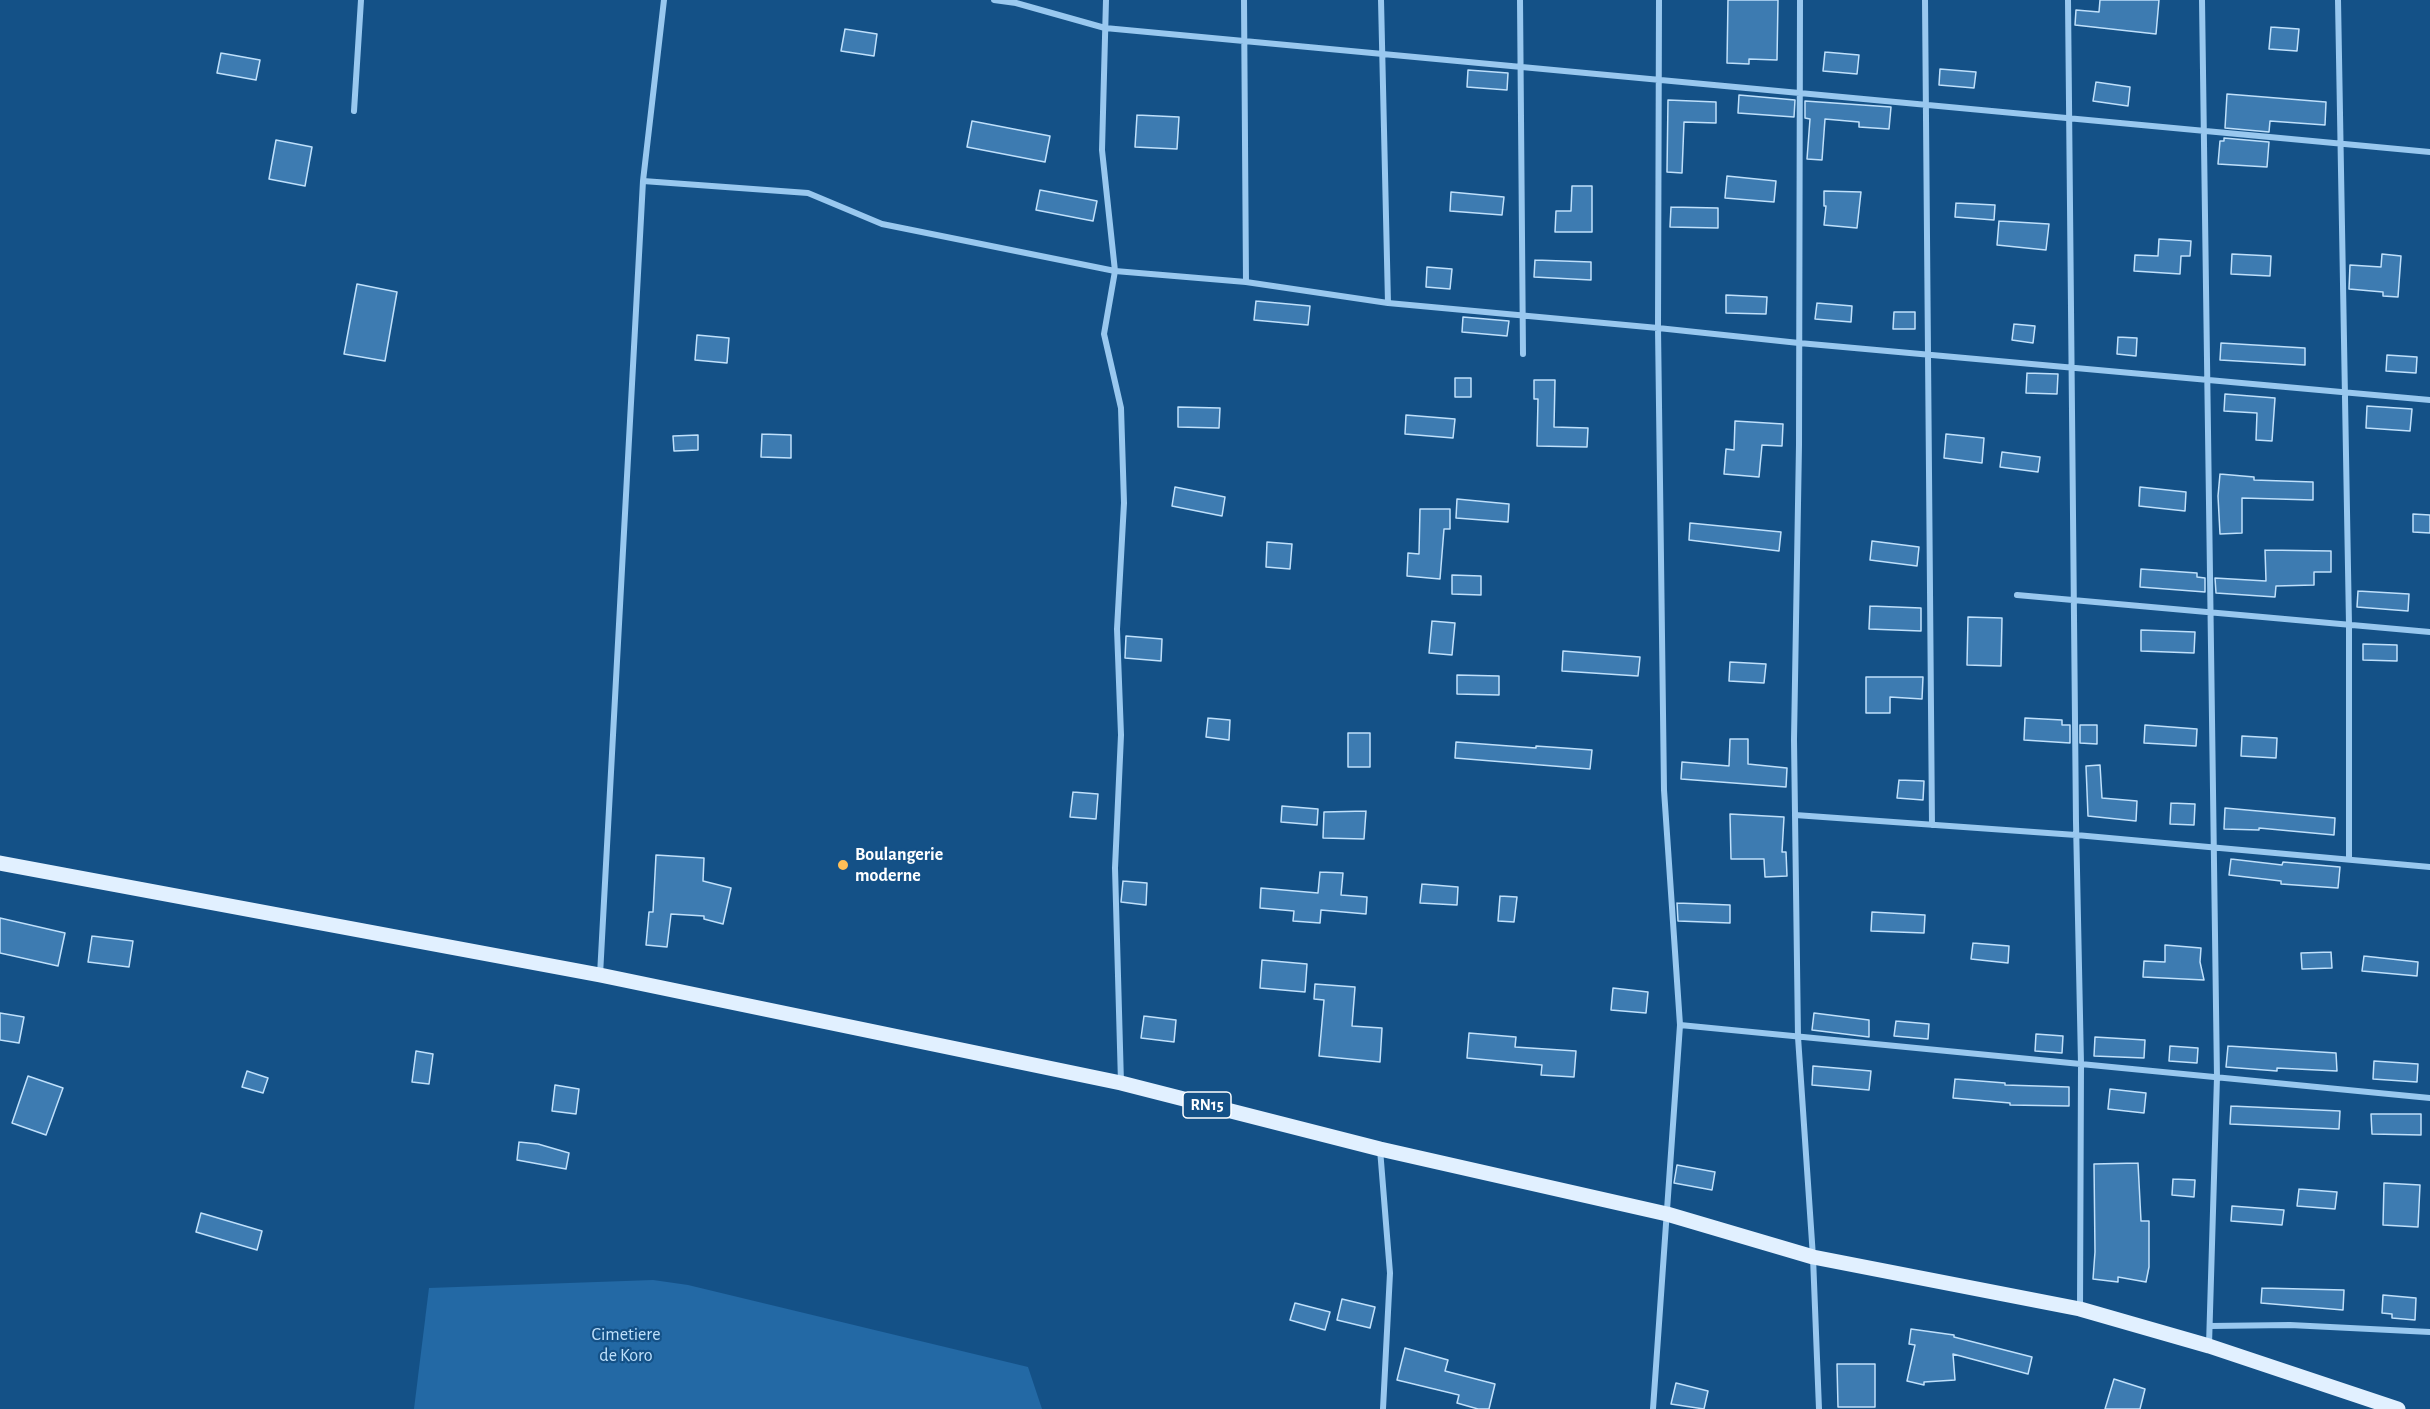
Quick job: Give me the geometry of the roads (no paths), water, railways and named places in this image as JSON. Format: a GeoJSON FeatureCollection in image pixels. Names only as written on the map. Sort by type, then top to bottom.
{"type":"FeatureCollection","features":[{"type":"Feature","properties":{"kind":"main road","name":"RN15"},"geometry":{"type":"LineString","coordinates":[[0,863],[600,975],[1120,1083],[1380,1149],[1666,1214],[1813,1257],[2080,1309],[2209,1346],[2398,1409]]}},
{"type":"Feature","properties":{"kind":"street"},"geometry":{"type":"LineString","coordinates":[[354,111],[361,0]]}},
{"type":"Feature","properties":{"kind":"street"},"geometry":{"type":"LineString","coordinates":[[600,975],[643,181],[664,0]]}},
{"type":"Feature","properties":{"kind":"street"},"geometry":{"type":"LineString","coordinates":[[994,0],[1016,3],[1105,28],[2430,152]]}},
{"type":"Feature","properties":{"kind":"street"},"geometry":{"type":"LineString","coordinates":[[1106,0],[1102,150],[1115,271],[1104,334],[1121,408],[1124,503],[1117,629],[1121,735],[1115,868],[1120,1083]]}},
{"type":"Feature","properties":{"kind":"street"},"geometry":{"type":"LineString","coordinates":[[1244,0],[1246,282]]}},
{"type":"Feature","properties":{"kind":"street"},"geometry":{"type":"LineString","coordinates":[[1381,0],[1388,303]]}},
{"type":"Feature","properties":{"kind":"street"},"geometry":{"type":"LineString","coordinates":[[1520,0],[1523,354]]}},
{"type":"Feature","properties":{"kind":"street"},"geometry":{"type":"LineString","coordinates":[[1653,1409],[1680,1025],[1664,790],[1658,328],[1659,0]]}},
{"type":"Feature","properties":{"kind":"street"},"geometry":{"type":"LineString","coordinates":[[1800,0],[1802,93],[1794,740],[1798,1037],[1813,1257],[1819,1409]]}},
{"type":"Feature","properties":{"kind":"street"},"geometry":{"type":"LineString","coordinates":[[1925,0],[1932,825]]}},
{"type":"Feature","properties":{"kind":"street"},"geometry":{"type":"LineString","coordinates":[[2068,0],[2076,835],[2081,1064],[2080,1309]]}},
{"type":"Feature","properties":{"kind":"street"},"geometry":{"type":"LineString","coordinates":[[2202,0],[2217,1077],[2209,1346]]}},
{"type":"Feature","properties":{"kind":"street"},"geometry":{"type":"LineString","coordinates":[[2337,0],[2349,624],[2349,859]]}},
{"type":"Feature","properties":{"kind":"street"},"geometry":{"type":"LineString","coordinates":[[643,181],[808,193],[882,225],[1115,271],[1246,282],[1388,303],[2430,400]]}},
{"type":"Feature","properties":{"kind":"street"},"geometry":{"type":"LineString","coordinates":[[2017,595],[2430,632]]}},
{"type":"Feature","properties":{"kind":"street"},"geometry":{"type":"LineString","coordinates":[[1796,815],[2076,835],[2430,867]]}},
{"type":"Feature","properties":{"kind":"street"},"geometry":{"type":"LineString","coordinates":[[1680,1025],[2430,1098]]}},
{"type":"Feature","properties":{"kind":"street"},"geometry":{"type":"LineString","coordinates":[[1380,1149],[1390,1273],[1383,1409]]}},
{"type":"Feature","properties":{"kind":"street"},"geometry":{"type":"LineString","coordinates":[[2210,1326],[2290,1325],[2430,1332]]}},
{"type":"Feature","properties":{"kind":"place","name":"Boulangerie moderne"},"geometry":{"type":"Point","coordinates":[843,865]}},
{"type":"Feature","properties":{"kind":"park label","name":"Cimetiere de Koro"},"geometry":{"type":"Point","coordinates":[626,1345]}}]}
